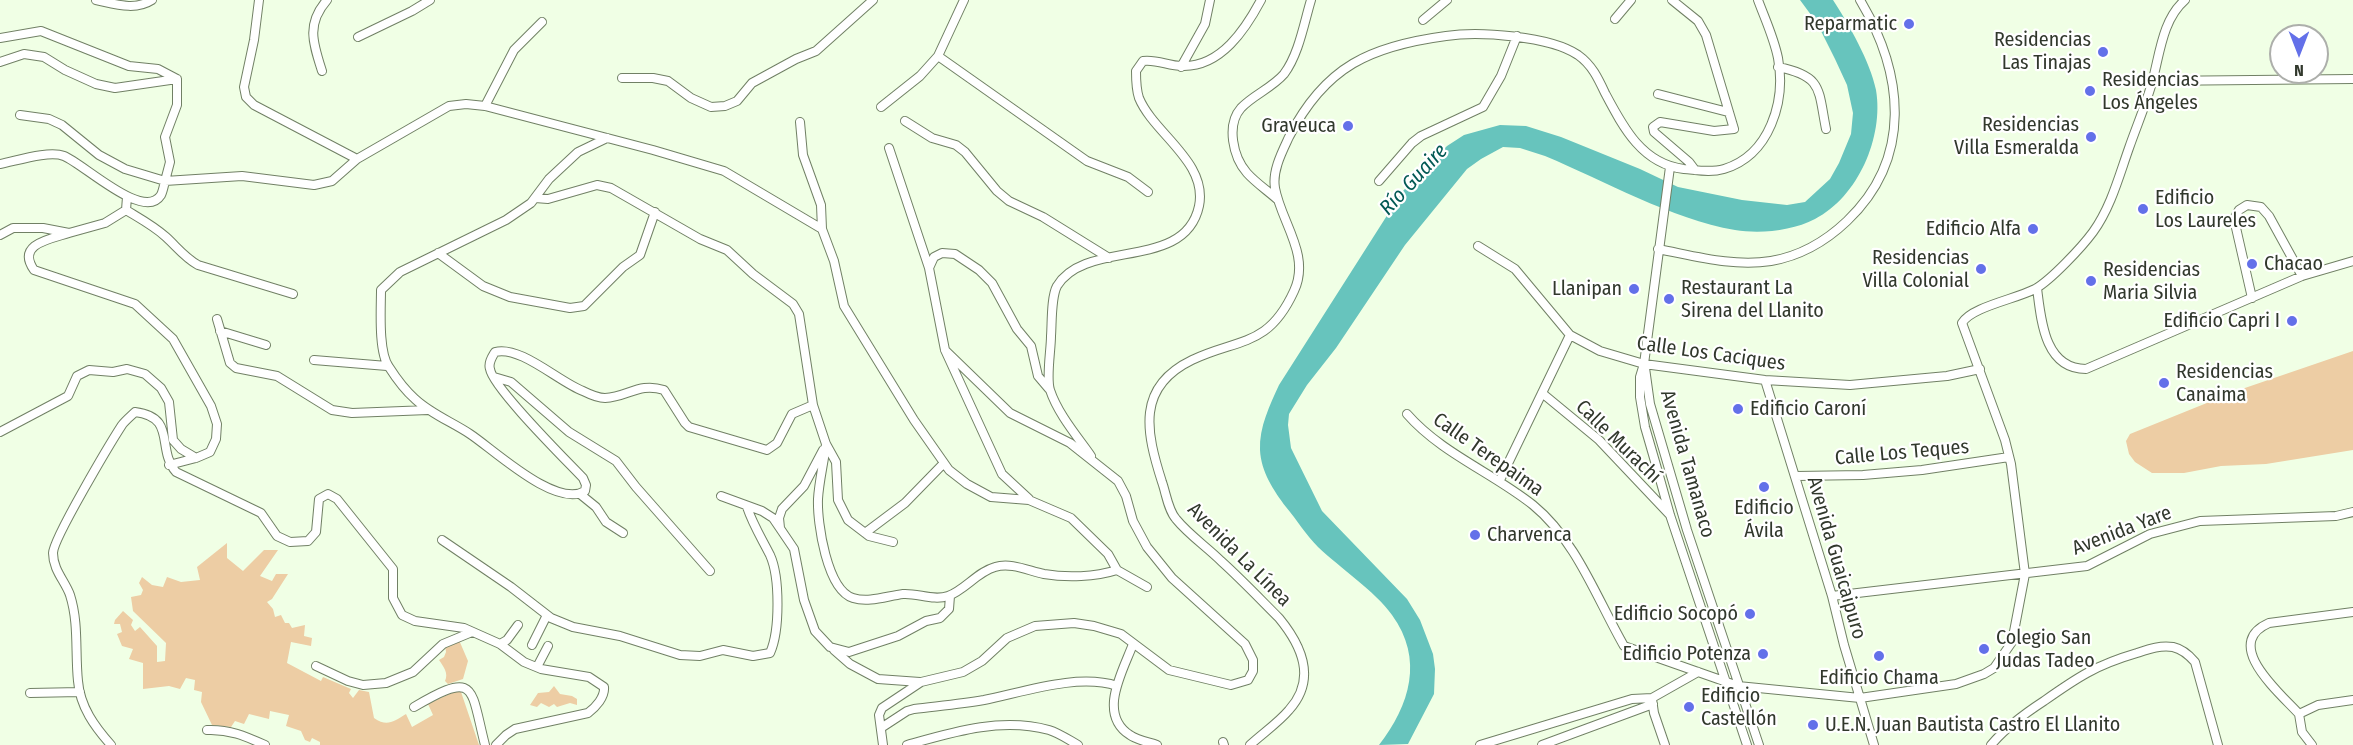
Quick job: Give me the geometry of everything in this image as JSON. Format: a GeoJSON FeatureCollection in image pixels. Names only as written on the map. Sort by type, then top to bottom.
{"type":"FeatureCollection","features":[{"type":"Feature","properties":{"kind":"street"},"geometry":{"type":"LineString","coordinates":[[96,0],[123,6],[142,6],[152,0]]}},
{"type":"Feature","properties":{"kind":"street"},"geometry":{"type":"LineString","coordinates":[[259,0],[254,40],[244,87],[246,97],[254,105],[357,159]]}},
{"type":"Feature","properties":{"kind":"street"},"geometry":{"type":"LineString","coordinates":[[322,71],[312,30],[317,12],[327,0]]}},
{"type":"Feature","properties":{"kind":"street"},"geometry":{"type":"LineString","coordinates":[[358,37],[430,0]]}},
{"type":"Feature","properties":{"kind":"street"},"geometry":{"type":"LineString","coordinates":[[622,78],[653,78],[668,81],[691,98],[711,107],[725,106],[736,101],[752,83],[816,51],[873,0]]}},
{"type":"Feature","properties":{"kind":"street"},"geometry":{"type":"LineString","coordinates":[[881,107],[920,76],[938,56],[964,0]]}},
{"type":"Feature","properties":{"kind":"street"},"geometry":{"type":"LineString","coordinates":[[1181,67],[1205,24],[1210,0]]}},
{"type":"Feature","properties":{"kind":"street"},"geometry":{"type":"LineString","coordinates":[[1049,389],[1052,312],[1056,287],[1075,269],[1108,258],[1129,256],[1168,243],[1184,234],[1194,220],[1201,192],[1196,173],[1139,98],[1136,71],[1143,62],[1155,60],[1181,67],[1200,65],[1216,57],[1235,40],[1261,0]]}},
{"type":"Feature","properties":{"kind":"street"},"geometry":{"type":"LineString","coordinates":[[1279,201],[1246,172],[1236,153],[1232,132],[1240,109],[1277,81],[1293,59],[1311,0]]}},
{"type":"Feature","properties":{"kind":"street"},"geometry":{"type":"LineString","coordinates":[[1424,20],[1447,0]]}},
{"type":"Feature","properties":{"kind":"street"},"geometry":{"type":"LineString","coordinates":[[1616,19],[1631,0]]}},
{"type":"Feature","properties":{"kind":"street"},"geometry":{"type":"LineString","coordinates":[[1672,0],[1698,21],[1706,35],[1713,52],[1734,129],[1714,131],[1660,122],[1653,127],[1654,132],[1695,170]]}},
{"type":"Feature","properties":{"kind":"street","name":"Avenida La Línea"},"geometry":{"type":"LineString","coordinates":[[1250,745],[1299,698],[1304,679],[1301,652],[1293,636],[1279,618],[1176,520],[1150,445],[1149,425],[1155,391],[1167,375],[1193,359],[1248,342],[1275,322],[1295,289],[1299,265],[1295,240],[1274,184],[1281,154],[1300,115],[1326,84],[1348,66],[1377,50],[1449,36],[1517,36],[1537,40],[1576,54],[1594,69],[1630,137],[1646,154],[1670,167],[1711,171],[1727,168],[1749,156],[1765,139],[1776,111],[1779,87],[1778,58],[1758,0]]}},
{"type":"Feature","properties":{"kind":"street"},"geometry":{"type":"LineString","coordinates":[[1658,249],[1718,261],[1771,261],[1795,255],[1819,243],[1836,232],[1867,199],[1887,164],[1894,133],[1895,107],[1886,56],[1860,0]]}},
{"type":"Feature","properties":{"kind":"street"},"geometry":{"type":"LineString","coordinates":[[2185,0],[2169,21],[2153,81],[2106,210],[2088,239],[2037,288],[2040,316],[2049,344],[2059,359],[2077,369],[2097,366],[2302,276],[2353,261]]}},
{"type":"Feature","properties":{"kind":"street"},"geometry":{"type":"LineString","coordinates":[[485,106],[514,50],[542,22]]}},
{"type":"Feature","properties":{"kind":"street"},"geometry":{"type":"LineString","coordinates":[[0,38],[41,31],[129,66],[158,69],[177,79]]}},
{"type":"Feature","properties":{"kind":"street"},"geometry":{"type":"LineString","coordinates":[[1379,181],[1412,143],[1421,136],[1483,107],[1501,76],[1517,36]]}},
{"type":"Feature","properties":{"kind":"street"},"geometry":{"type":"LineString","coordinates":[[0,62],[24,54],[44,57],[65,70],[96,84],[115,88],[177,79]]}},
{"type":"Feature","properties":{"kind":"street"},"geometry":{"type":"LineString","coordinates":[[938,56],[1087,161],[1128,177],[1148,192]]}},
{"type":"Feature","properties":{"kind":"street"},"geometry":{"type":"LineString","coordinates":[[1778,67],[1797,71],[1813,80],[1817,86],[1826,129]]}},
{"type":"Feature","properties":{"kind":"street"},"geometry":{"type":"LineString","coordinates":[[0,164],[43,155],[63,155],[127,197],[145,203],[152,202],[161,196],[170,162],[165,137],[177,105],[177,79]]}},
{"type":"Feature","properties":{"kind":"street"},"geometry":{"type":"LineString","coordinates":[[2153,81],[2353,80]]}},
{"type":"Feature","properties":{"kind":"street"},"geometry":{"type":"LineString","coordinates":[[1658,94],[1728,112]]}},
{"type":"Feature","properties":{"kind":"street"},"geometry":{"type":"LineString","coordinates":[[20,115],[48,119],[62,125],[99,155],[125,169],[165,181],[243,176],[314,185],[332,181],[357,159],[449,106],[466,104],[485,106],[724,171],[822,229]]}},
{"type":"Feature","properties":{"kind":"street"},"geometry":{"type":"LineString","coordinates":[[904,121],[932,138],[956,145],[965,152],[997,191],[1009,201],[1043,217],[1108,258]]}},
{"type":"Feature","properties":{"kind":"street"},"geometry":{"type":"LineString","coordinates":[[800,122],[803,155],[821,205],[822,229],[834,261],[844,306],[914,420],[949,470],[967,484],[991,497],[1029,500]]}},
{"type":"Feature","properties":{"kind":"street"},"geometry":{"type":"LineString","coordinates":[[607,138],[578,152],[549,179],[535,198],[506,220],[400,272],[381,290],[387,366],[414,399],[428,410],[472,435],[509,465],[540,484],[561,492],[580,494],[596,507],[606,522],[622,533]]}},
{"type":"Feature","properties":{"kind":"street"},"geometry":{"type":"LineString","coordinates":[[890,148],[929,268],[945,350],[1002,474],[1029,500],[1071,519],[1108,554],[1117,570],[1147,587]]}},
{"type":"Feature","properties":{"kind":"street"},"geometry":{"type":"LineString","coordinates":[[1644,364],[1670,167]]}},
{"type":"Feature","properties":{"kind":"street"},"geometry":{"type":"LineString","coordinates":[[535,198],[548,199],[597,185],[612,188],[700,239],[727,250],[753,274],[793,304],[799,314],[813,405],[826,444],[836,462],[838,500],[848,520],[865,533],[893,542]]}},
{"type":"Feature","properties":{"kind":"street"},"geometry":{"type":"LineString","coordinates":[[126,210],[127,197]]}},
{"type":"Feature","properties":{"kind":"street"},"geometry":{"type":"LineString","coordinates":[[2252,298],[2234,219],[2239,210],[2247,205],[2255,205],[2266,211],[2302,276]]}},
{"type":"Feature","properties":{"kind":"street"},"geometry":{"type":"LineString","coordinates":[[126,210],[105,223],[34,245],[29,253],[28,262],[34,270],[52,278],[135,304],[173,339],[211,406],[217,424],[216,439],[210,452],[170,465]]}},
{"type":"Feature","properties":{"kind":"street"},"geometry":{"type":"LineString","coordinates":[[126,210],[150,224],[166,237],[184,257],[198,265],[293,294]]}},
{"type":"Feature","properties":{"kind":"street"},"geometry":{"type":"LineString","coordinates":[[438,254],[449,259],[465,275],[483,286],[510,297],[570,308],[584,306],[623,267],[640,255],[655,212]]}},
{"type":"Feature","properties":{"kind":"street"},"geometry":{"type":"LineString","coordinates":[[0,235],[12,228],[43,228],[69,233]]}},
{"type":"Feature","properties":{"kind":"street","name":"Calle Los Caciques"},"geometry":{"type":"LineString","coordinates":[[1478,246],[1515,269],[1570,335],[1600,351],[1644,364],[1765,380],[1850,385],[1947,376],[1980,369]]}},
{"type":"Feature","properties":{"kind":"street"},"geometry":{"type":"LineString","coordinates":[[929,268],[934,257],[942,254],[955,254],[979,270],[992,283],[1017,329],[1031,346],[1038,376],[1049,389],[1075,434],[1099,466]]}},
{"type":"Feature","properties":{"kind":"street","name":"Calle Terepaima"},"geometry":{"type":"LineString","coordinates":[[1407,414],[1423,432],[1500,480],[1535,507],[1561,535],[1587,575],[1624,646],[1738,686],[1860,698],[1956,684],[1994,668],[2012,642],[2025,574],[2010,457],[1962,323],[1970,313],[2037,288]]}},
{"type":"Feature","properties":{"kind":"street"},"geometry":{"type":"LineString","coordinates":[[216,319],[230,363],[236,368],[277,376],[332,410],[352,413],[428,410]]}},
{"type":"Feature","properties":{"kind":"street"},"geometry":{"type":"LineString","coordinates":[[220,331],[267,345]]}},
{"type":"Feature","properties":{"kind":"street"},"geometry":{"type":"LineString","coordinates":[[1500,480],[1570,335]]}},
{"type":"Feature","properties":{"kind":"street"},"geometry":{"type":"LineString","coordinates":[[721,496],[762,511],[772,518],[794,549],[804,600],[815,632],[850,664],[878,679],[921,682],[963,672],[982,661],[1007,638],[1035,626],[1074,623],[1121,634],[1169,669],[1231,685],[1248,680],[1253,671],[1253,660],[1245,644],[1172,578],[1147,547],[1132,521],[1126,496],[1118,481],[1070,443],[1010,413],[945,350]]}},
{"type":"Feature","properties":{"kind":"street"},"geometry":{"type":"LineString","coordinates":[[580,494],[585,491],[586,485],[583,478],[522,413],[494,377],[490,370],[490,360],[495,352],[507,351],[531,361],[582,391],[604,398],[642,387],[664,390],[689,427],[767,450],[777,443],[792,414],[813,405]]}},
{"type":"Feature","properties":{"kind":"street"},"geometry":{"type":"LineString","coordinates":[[314,360],[387,366]]}},
{"type":"Feature","properties":{"kind":"street","name":"Avenida Tamanaco"},"geometry":{"type":"LineString","coordinates":[[1644,364],[1640,377],[1640,388],[1645,427],[1670,515],[1747,745]]}},
{"type":"Feature","properties":{"kind":"street","name":"Avenida Tamanaco"},"geometry":{"type":"LineString","coordinates":[[1644,364],[1650,404],[1660,442],[1759,745]]}},
{"type":"Feature","properties":{"kind":"street"},"geometry":{"type":"LineString","coordinates":[[0,432],[68,396],[77,376],[89,370],[113,372],[127,369],[144,374],[161,388],[169,402],[173,440],[196,458]]}},
{"type":"Feature","properties":{"kind":"street"},"geometry":{"type":"LineString","coordinates":[[494,377],[511,382],[569,432],[616,461],[710,571]]}},
{"type":"Feature","properties":{"kind":"street","name":"Avenida Guaicaipuro"},"geometry":{"type":"LineString","coordinates":[[1765,380],[1832,596],[1874,745]]}},
{"type":"Feature","properties":{"kind":"street","name":"Calle Murachí"},"geometry":{"type":"LineString","coordinates":[[1542,393],[1599,440],[1670,515]]}},
{"type":"Feature","properties":{"kind":"street"},"geometry":{"type":"LineString","coordinates":[[111,745],[94,727],[80,692],[78,649],[70,594],[57,571],[52,552],[104,455],[124,423],[135,412],[148,413],[159,422],[164,432],[170,465],[176,472],[261,513],[278,536],[290,542],[308,541],[316,532],[319,499],[328,494],[337,499],[393,569],[393,598],[402,615],[415,621],[464,628],[500,644],[524,662],[537,667],[589,677],[604,687],[605,693],[596,708],[588,713],[514,729],[496,745]]}},
{"type":"Feature","properties":{"kind":"street"},"geometry":{"type":"LineString","coordinates":[[780,529],[782,509],[804,486],[826,444]]}},
{"type":"Feature","properties":{"kind":"street"},"geometry":{"type":"LineString","coordinates":[[826,444],[818,498],[820,527],[829,568],[843,591],[852,598],[870,600],[911,594],[937,598],[950,596],[996,567],[1014,566],[1046,574],[1101,575],[1117,570]]}},
{"type":"Feature","properties":{"kind":"street","name":"Calle Los Teques"},"geometry":{"type":"LineString","coordinates":[[1796,476],[1863,475],[1922,470],[1971,465],[2010,457]]}},
{"type":"Feature","properties":{"kind":"street"},"geometry":{"type":"LineString","coordinates":[[865,533],[905,503],[944,463]]}},
{"type":"Feature","properties":{"kind":"street"},"geometry":{"type":"LineString","coordinates":[[442,540],[511,587],[547,615],[573,627],[620,636],[680,655],[700,656],[723,650],[753,656],[770,653],[775,642],[777,598],[770,555],[759,537],[747,507]]}},
{"type":"Feature","properties":{"kind":"street","name":"Avenida Yare"},"geometry":{"type":"LineString","coordinates":[[1832,596],[2087,566],[2150,534],[2178,526],[2222,519],[2353,514]]}},
{"type":"Feature","properties":{"kind":"street"},"geometry":{"type":"LineString","coordinates":[[830,647],[849,652],[898,636],[926,621],[940,618],[949,609],[950,596]]}},
{"type":"Feature","properties":{"kind":"street"},"geometry":{"type":"LineString","coordinates":[[2312,745],[2302,732],[2299,714],[2256,665],[2250,649],[2253,633],[2268,623],[2353,612]]}},
{"type":"Feature","properties":{"kind":"street"},"geometry":{"type":"LineString","coordinates":[[532,645],[547,615]]}},
{"type":"Feature","properties":{"kind":"street"},"geometry":{"type":"LineString","coordinates":[[500,644],[507,640],[518,625]]}},
{"type":"Feature","properties":{"kind":"street"},"geometry":{"type":"LineString","coordinates":[[316,666],[348,681],[363,685],[386,683],[413,672],[443,644],[472,632]]}},
{"type":"Feature","properties":{"kind":"street"},"geometry":{"type":"LineString","coordinates":[[1132,644],[1112,704],[1122,728],[1130,736],[1157,745]]}},
{"type":"Feature","properties":{"kind":"street"},"geometry":{"type":"LineString","coordinates":[[537,667],[548,646]]}},
{"type":"Feature","properties":{"kind":"street"},"geometry":{"type":"LineString","coordinates":[[1991,745],[2002,731],[2016,720],[2097,666],[2161,646],[2176,647],[2187,653],[2195,662],[2218,745]]}},
{"type":"Feature","properties":{"kind":"street"},"geometry":{"type":"LineString","coordinates":[[1542,745],[1652,701],[1698,672]]}},
{"type":"Feature","properties":{"kind":"street"},"geometry":{"type":"LineString","coordinates":[[881,728],[914,709],[983,700],[1086,681],[1104,681],[1118,686]]}},
{"type":"Feature","properties":{"kind":"street"},"geometry":{"type":"LineString","coordinates":[[883,745],[879,715],[882,708],[921,682]]}},
{"type":"Feature","properties":{"kind":"street"},"geometry":{"type":"LineString","coordinates":[[414,707],[439,692],[458,686],[466,688],[474,697],[485,745]]}},
{"type":"Feature","properties":{"kind":"street"},"geometry":{"type":"LineString","coordinates":[[30,693],[80,692]]}},
{"type":"Feature","properties":{"kind":"street"},"geometry":{"type":"LineString","coordinates":[[1480,745],[1632,699],[1652,701]]}},
{"type":"Feature","properties":{"kind":"street"},"geometry":{"type":"LineString","coordinates":[[2299,714],[2318,705],[2353,700]]}},
{"type":"Feature","properties":{"kind":"street"},"geometry":{"type":"LineString","coordinates":[[1652,701],[1665,745]]}},
{"type":"Feature","properties":{"kind":"street"},"geometry":{"type":"LineString","coordinates":[[908,745],[966,729],[988,726],[1049,730],[1078,745]]}},
{"type":"Feature","properties":{"kind":"street"},"geometry":{"type":"LineString","coordinates":[[207,730],[221,729],[241,734],[265,745]]}},
{"type":"Feature","properties":{"kind":"shaded area"},"geometry":{"type":"Polygon","coordinates":[[[2353,351],[2353,450],[2266,464],[2221,466],[2184,473],[2152,473],[2135,462],[2129,454],[2126,441],[2130,434],[2239,390],[2353,351]]]}},
{"type":"Feature","properties":{"kind":"shaded area"},"geometry":{"type":"Polygon","coordinates":[[[227,543],[227,558],[243,571],[264,550],[278,550],[260,576],[272,581],[276,574],[288,574],[272,599],[267,602],[273,609],[275,617],[281,615],[285,623],[289,623],[292,628],[305,625],[304,636],[312,638],[311,646],[291,642],[287,663],[321,681],[323,677],[351,689],[349,693],[353,698],[359,690],[369,692],[374,718],[386,723],[406,714],[412,727],[433,715],[428,704],[460,689],[479,745],[320,745],[320,742],[312,738],[310,742],[305,740],[301,731],[286,726],[289,715],[270,711],[269,719],[249,714],[244,724],[235,721],[231,727],[212,725],[201,702],[202,692],[194,690],[195,680],[186,678],[180,689],[169,686],[143,689],[143,663],[129,659],[133,649],[122,646],[117,634],[122,632],[120,624],[114,624],[115,620],[123,611],[133,620],[131,625],[135,631],[140,627],[157,646],[157,662],[165,661],[166,643],[133,611],[131,597],[141,595],[143,590],[139,583],[142,577],[152,585],[163,587],[167,577],[181,582],[200,580],[197,567],[227,543]]]}},
{"type":"Feature","properties":{"kind":"shaded area"},"geometry":{"type":"Polygon","coordinates":[[[459,640],[468,661],[463,679],[448,684],[445,681],[445,670],[439,660],[446,652],[445,645],[459,640]]]}},
{"type":"Feature","properties":{"kind":"shaded area"},"geometry":{"type":"Polygon","coordinates":[[[554,686],[560,694],[577,699],[577,705],[570,703],[557,707],[554,704],[549,707],[541,703],[537,707],[530,705],[538,693],[549,692],[554,686]]]}},
{"type":"Feature","properties":{"kind":"water","name":"Río Guaire"},"geometry":{"type":"Polygon","coordinates":[[[1800,0],[1833,0],[1864,55],[1876,90],[1876,127],[1872,146],[1855,181],[1830,209],[1815,219],[1786,229],[1755,232],[1735,230],[1711,225],[1663,208],[1545,156],[1520,148],[1503,147],[1467,169],[1405,245],[1289,414],[1291,448],[1322,511],[1407,599],[1420,620],[1433,654],[1434,694],[1408,744],[1379,745],[1399,714],[1405,698],[1409,682],[1408,648],[1402,632],[1385,606],[1314,542],[1281,501],[1269,481],[1261,458],[1260,441],[1266,416],[1279,385],[1402,192],[1447,146],[1464,135],[1500,125],[1526,126],[1561,137],[1678,187],[1742,200],[1787,205],[1805,202],[1830,179],[1839,163],[1851,134],[1853,113],[1847,85],[1835,59],[1817,23],[1800,0]]]}},
{"type":"Feature","properties":{"kind":"place","name":"Reparmatic"},"geometry":{"type":"Point","coordinates":[1909,24]}},
{"type":"Feature","properties":{"kind":"place","name":"Residencias Las Tinajas"},"geometry":{"type":"Point","coordinates":[2103,52]}},
{"type":"Feature","properties":{"kind":"place","name":"Residencias Los Ángeles"},"geometry":{"type":"Point","coordinates":[2090,91]}},
{"type":"Feature","properties":{"kind":"place","name":"Graveuca"},"geometry":{"type":"Point","coordinates":[1348,126]}},
{"type":"Feature","properties":{"kind":"place","name":"Residencias Villa Esmeralda"},"geometry":{"type":"Point","coordinates":[2091,137]}},
{"type":"Feature","properties":{"kind":"place","name":"Edificio Los Laureles"},"geometry":{"type":"Point","coordinates":[2143,209]}},
{"type":"Feature","properties":{"kind":"place","name":"Edificio Alfa"},"geometry":{"type":"Point","coordinates":[2033,229]}},
{"type":"Feature","properties":{"kind":"place","name":"Chacao"},"geometry":{"type":"Point","coordinates":[2252,264]}},
{"type":"Feature","properties":{"kind":"place","name":"Residencias Villa Colonial"},"geometry":{"type":"Point","coordinates":[1981,269]}},
{"type":"Feature","properties":{"kind":"place","name":"Residencias Maria Silvia"},"geometry":{"type":"Point","coordinates":[2091,281]}},
{"type":"Feature","properties":{"kind":"place","name":"Llanipan"},"geometry":{"type":"Point","coordinates":[1634,289]}},
{"type":"Feature","properties":{"kind":"place","name":"Restaurant La Sirena del Llanito"},"geometry":{"type":"Point","coordinates":[1669,299]}},
{"type":"Feature","properties":{"kind":"place","name":"Edificio Capri I"},"geometry":{"type":"Point","coordinates":[2292,321]}},
{"type":"Feature","properties":{"kind":"place","name":"Residencias Canaima"},"geometry":{"type":"Point","coordinates":[2164,383]}},
{"type":"Feature","properties":{"kind":"place","name":"Edificio Caroní"},"geometry":{"type":"Point","coordinates":[1738,409]}},
{"type":"Feature","properties":{"kind":"place","name":"Edificio Ávila"},"geometry":{"type":"Point","coordinates":[1764,487]}},
{"type":"Feature","properties":{"kind":"place","name":"Charvenca"},"geometry":{"type":"Point","coordinates":[1475,535]}},
{"type":"Feature","properties":{"kind":"place","name":"Edificio Socopó"},"geometry":{"type":"Point","coordinates":[1750,614]}},
{"type":"Feature","properties":{"kind":"place","name":"Colegio San Judas Tadeo"},"geometry":{"type":"Point","coordinates":[1984,649]}},
{"type":"Feature","properties":{"kind":"place","name":"Edificio Potenza"},"geometry":{"type":"Point","coordinates":[1763,654]}},
{"type":"Feature","properties":{"kind":"place","name":"Edificio Chama"},"geometry":{"type":"Point","coordinates":[1879,656]}},
{"type":"Feature","properties":{"kind":"place","name":"Edificio Castellón"},"geometry":{"type":"Point","coordinates":[1689,707]}},
{"type":"Feature","properties":{"kind":"place","name":"U.E.N. Juan Bautista Castro El Llanito"},"geometry":{"type":"Point","coordinates":[1813,725]}}]}
